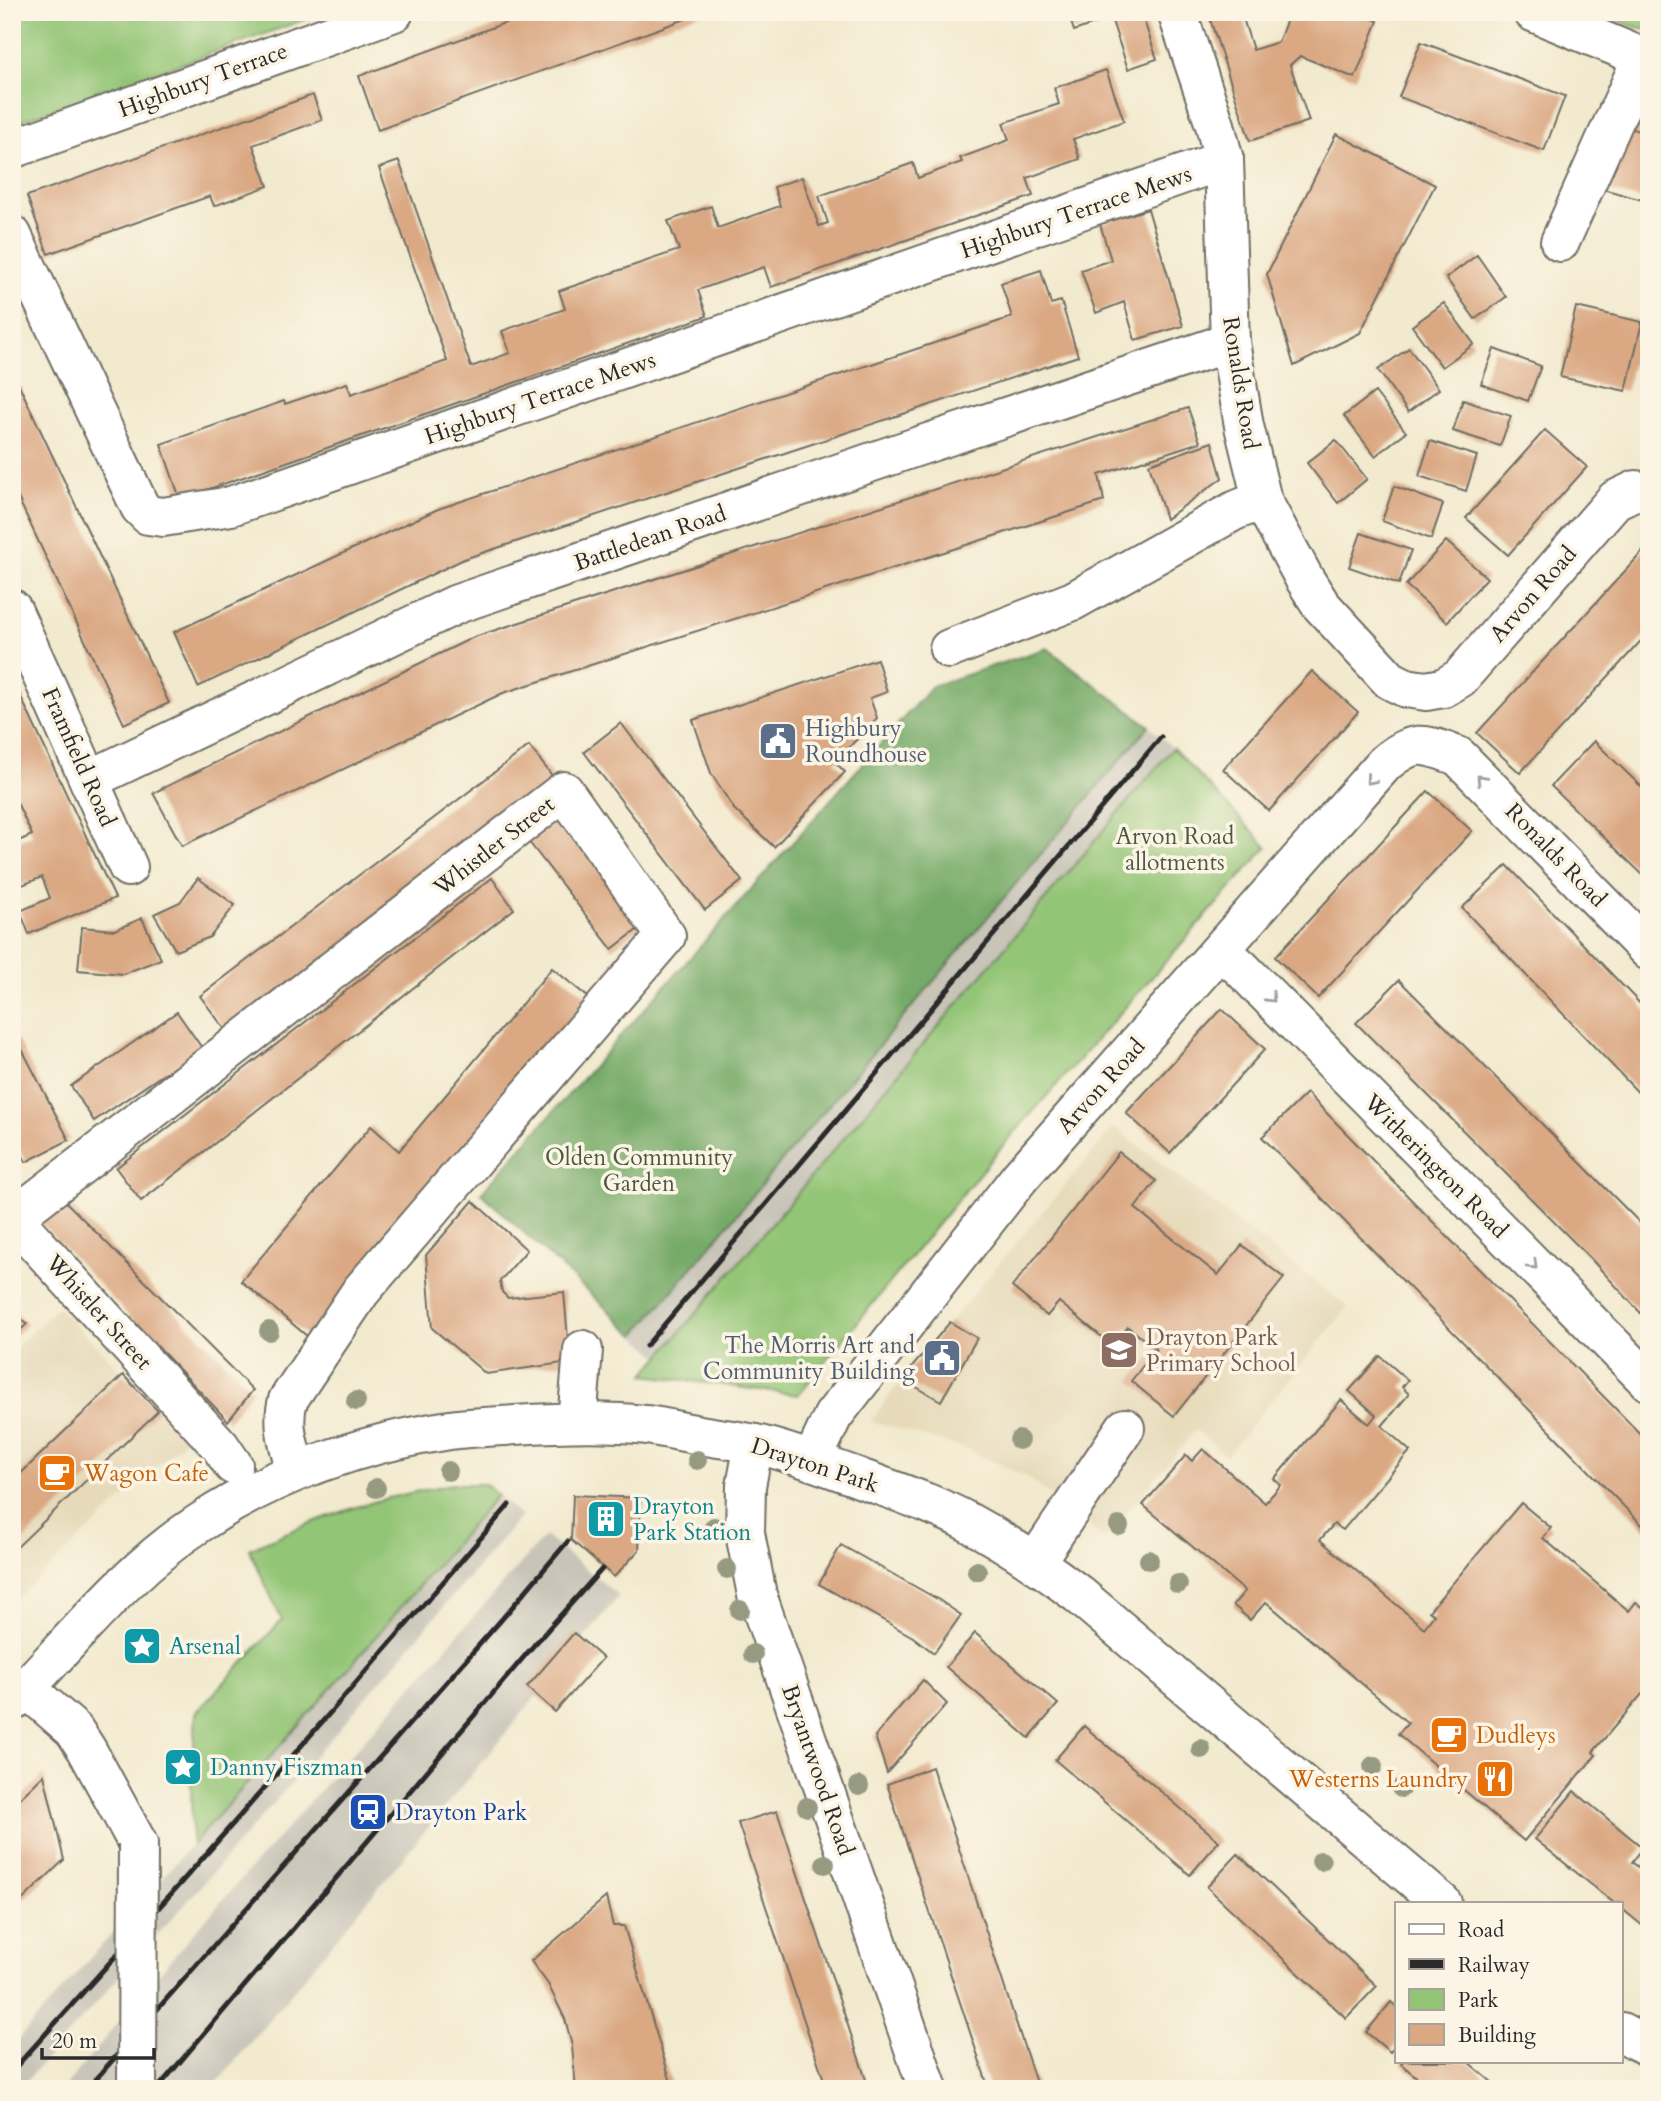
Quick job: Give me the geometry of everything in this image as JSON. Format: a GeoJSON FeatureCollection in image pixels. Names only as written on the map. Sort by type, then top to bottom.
{"type":"FeatureCollection","features":[{"type":"Feature","properties":{"kind":"street","name":"Highbury Terrace"},"geometry":{"type":"LineString","coordinates":[[12,149],[394,12]]}},
{"type":"Feature","properties":{"kind":"street","name":"Ronalds Road"},"geometry":{"type":"LineString","coordinates":[[1177,12],[1224,160],[1230,342],[1244,426],[1262,500],[1321,605],[1391,680],[1406,688],[1426,691]]}},
{"type":"Feature","properties":{"kind":"street"},"geometry":{"type":"LineString","coordinates":[[1533,12],[1645,59],[1560,242]]}},
{"type":"Feature","properties":{"kind":"street","name":"Highbury Terrace Mews"},"geometry":{"type":"LineString","coordinates":[[12,235],[139,507],[148,515],[163,517],[231,506],[1224,160]]}},
{"type":"Feature","properties":{"kind":"street","name":"Battledean Road"},"geometry":{"type":"LineString","coordinates":[[89,780],[466,601],[1230,342]]}},
{"type":"Feature","properties":{"kind":"street","name":"Arvon Road"},"geometry":{"type":"LineString","coordinates":[[1426,691],[1443,688],[1460,678],[1615,500],[1642,492]]}},
{"type":"Feature","properties":{"kind":"street"},"geometry":{"type":"LineString","coordinates":[[949,649],[1156,570],[1234,511],[1262,500]]}},
{"type":"Feature","properties":{"kind":"street","name":"Framfield Road"},"geometry":{"type":"LineString","coordinates":[[12,608],[128,867]]}},
{"type":"Feature","properties":{"kind":"street","name":"Ronalds Road"},"geometry":{"type":"LineString","coordinates":[[1425,744],[1458,755],[1649,950]]}},
{"type":"Feature","properties":{"kind":"street","name":"Arvon Road"},"geometry":{"type":"LineString","coordinates":[[812,1461],[833,1416],[1020,1177],[1385,763],[1400,750],[1425,744]]}},
{"type":"Feature","properties":{"kind":"street","name":"Whistler Street"},"geometry":{"type":"LineString","coordinates":[[233,1465],[220,1446],[13,1218],[564,791],[666,936],[361,1291],[288,1400],[284,1414],[285,1436],[296,1471]]}},
{"type":"Feature","properties":{"kind":"street","name":"Witherington Road"},"geometry":{"type":"LineString","coordinates":[[1221,951],[1250,976],[1649,1382]]}},
{"type":"Feature","properties":{"kind":"street"},"geometry":{"type":"LineString","coordinates":[[577,1422],[583,1350]]}},
{"type":"Feature","properties":{"kind":"street","name":"Drayton Park"},"geometry":{"type":"LineString","coordinates":[[19,1695],[85,1625],[161,1551],[223,1508],[296,1471],[415,1436],[451,1430],[577,1422],[648,1426],[754,1444],[812,1461],[965,1520],[1036,1562],[1078,1594],[1441,1902]]}},
{"type":"Feature","properties":{"kind":"street"},"geometry":{"type":"LineString","coordinates":[[1036,1562],[1125,1428]]}},
{"type":"Feature","properties":{"kind":"street","name":"Bryantwood Road"},"geometry":{"type":"LineString","coordinates":[[754,1444],[746,1486],[745,1533],[757,1595],[928,2089]]}},
{"type":"Feature","properties":{"kind":"street"},"geometry":{"type":"LineString","coordinates":[[19,1695],[74,1730],[138,1844],[137,2089]]}},
{"type":"Feature","properties":{"kind":"street"},"geometry":{"type":"LineString","coordinates":[[1622,2033],[1649,2047]]}},
{"type":"Feature","properties":{"kind":"shaded area"},"geometry":{"type":"Polygon","coordinates":[[[1149,726],[1173,748],[659,1357],[635,1335],[1149,726]]]}},
{"type":"Feature","properties":{"kind":"shaded area","name":"Drayton Park Primary School"},"geometry":{"type":"Polygon","coordinates":[[[1114,1127],[1348,1307],[1226,1456],[1196,1430],[1104,1539],[1025,1476],[964,1448],[871,1421],[902,1379],[1114,1127]]]}},
{"type":"Feature","properties":{"kind":"shaded area"},"geometry":{"type":"Polygon","coordinates":[[[58,1307],[187,1438],[12,1603],[12,1351],[58,1307]]]}},
{"type":"Feature","properties":{"kind":"shaded area"},"geometry":{"type":"Polygon","coordinates":[[[497,1495],[521,1516],[191,1897],[19,2089],[12,2089],[12,2046],[341,1677],[497,1495]]]}},
{"type":"Feature","properties":{"kind":"shaded area"},"geometry":{"type":"Polygon","coordinates":[[[545,1536],[619,1596],[212,2089],[63,2089],[191,1936],[545,1536]]]}},
{"type":"Feature","properties":{"kind":"green space"},"geometry":{"type":"Polygon","coordinates":[[[12,12],[326,12],[12,124],[12,12]]]}},
{"type":"Feature","properties":{"kind":"green space"},"geometry":{"type":"Polygon","coordinates":[[[1590,12],[1649,12],[1649,31],[1590,12]]]}},
{"type":"Feature","properties":{"kind":"green space","name":"Olden Community Garden"},"geometry":{"type":"Polygon","coordinates":[[[1047,648],[1149,726],[635,1335],[481,1193],[932,686],[1047,648]]]}},
{"type":"Feature","properties":{"kind":"green space","name":"Arvon Road allotments"},"geometry":{"type":"Polygon","coordinates":[[[1173,748],[1267,847],[992,1158],[798,1395],[644,1375],[1173,748]]]}},
{"type":"Feature","properties":{"kind":"green space"},"geometry":{"type":"Polygon","coordinates":[[[452,1484],[485,1484],[497,1495],[192,1845],[191,1786],[196,1713],[282,1620],[249,1549],[344,1511],[452,1484]]]}},
{"type":"Feature","properties":{"kind":"building"},"geometry":{"type":"Polygon","coordinates":[[[535,12],[702,13],[378,130],[359,76],[535,12]]]}},
{"type":"Feature","properties":{"kind":"building"},"geometry":{"type":"Polygon","coordinates":[[[1068,12],[1141,12],[1157,59],[1128,69],[1111,18],[1074,31],[1068,12]]]}},
{"type":"Feature","properties":{"kind":"building"},"geometry":{"type":"Polygon","coordinates":[[[1241,12],[1253,50],[1278,42],[1288,17],[1276,12],[1358,12],[1378,21],[1355,78],[1300,56],[1290,65],[1309,121],[1250,141],[1210,19],[1241,12]]]}},
{"type":"Feature","properties":{"kind":"building"},"geometry":{"type":"Polygon","coordinates":[[[1421,42],[1565,96],[1544,151],[1399,97],[1421,42]]]}},
{"type":"Feature","properties":{"kind":"building"},"geometry":{"type":"Polygon","coordinates":[[[1106,70],[1124,121],[1073,139],[1080,159],[1027,178],[1033,196],[771,287],[764,267],[698,290],[707,316],[180,499],[161,444],[284,401],[285,404],[347,383],[351,394],[447,361],[379,168],[399,161],[471,367],[510,353],[502,331],[565,309],[559,291],[679,250],[668,221],[711,206],[718,228],[780,206],[774,187],[802,177],[819,226],[828,223],[819,196],[913,163],[918,178],[962,162],[960,158],[1009,140],[1003,123],[1059,104],[1054,88],[1106,70]]]}},
{"type":"Feature","properties":{"kind":"building"},"geometry":{"type":"Polygon","coordinates":[[[313,95],[322,120],[253,145],[268,186],[214,206],[210,196],[48,254],[27,196],[313,95]]]}},
{"type":"Feature","properties":{"kind":"building"},"geometry":{"type":"Polygon","coordinates":[[[1619,125],[1649,134],[1649,202],[1603,189],[1619,125]]]}},
{"type":"Feature","properties":{"kind":"building"},"geometry":{"type":"Polygon","coordinates":[[[1336,134],[1435,185],[1360,333],[1294,366],[1267,274],[1336,134]]]}},
{"type":"Feature","properties":{"kind":"building"},"geometry":{"type":"Polygon","coordinates":[[[1148,209],[1183,326],[1135,340],[1124,302],[1096,313],[1081,270],[1111,260],[1100,224],[1148,209]]]}},
{"type":"Feature","properties":{"kind":"building"},"geometry":{"type":"Polygon","coordinates":[[[1477,255],[1506,297],[1475,319],[1446,278],[1477,255]]]}},
{"type":"Feature","properties":{"kind":"building"},"geometry":{"type":"Polygon","coordinates":[[[1041,270],[1051,304],[1061,301],[1078,356],[464,559],[198,687],[174,632],[438,509],[1012,317],[1001,283],[1041,270]]]}},
{"type":"Feature","properties":{"kind":"building"},"geometry":{"type":"Polygon","coordinates":[[[1444,303],[1474,344],[1442,367],[1412,326],[1444,303]]]}},
{"type":"Feature","properties":{"kind":"building"},"geometry":{"type":"Polygon","coordinates":[[[1576,307],[1642,322],[1626,391],[1560,377],[1576,307]]]}},
{"type":"Feature","properties":{"kind":"building"},"geometry":{"type":"Polygon","coordinates":[[[1409,348],[1439,389],[1408,412],[1378,370],[1409,348]]]}},
{"type":"Feature","properties":{"kind":"building"},"geometry":{"type":"Polygon","coordinates":[[[1494,349],[1541,366],[1528,401],[1481,384],[1494,349]]]}},
{"type":"Feature","properties":{"kind":"building"},"geometry":{"type":"Polygon","coordinates":[[[12,370],[169,703],[124,724],[12,485],[12,370]]]}},
{"type":"Feature","properties":{"kind":"building"},"geometry":{"type":"Polygon","coordinates":[[[1375,392],[1406,432],[1375,456],[1344,416],[1375,392]]]}},
{"type":"Feature","properties":{"kind":"building"},"geometry":{"type":"Polygon","coordinates":[[[1463,400],[1511,416],[1500,446],[1453,431],[1463,400]]]}},
{"type":"Feature","properties":{"kind":"building"},"geometry":{"type":"Polygon","coordinates":[[[1188,408],[1200,442],[1099,475],[1104,501],[503,693],[182,846],[153,793],[474,637],[1188,408]]]}},
{"type":"Feature","properties":{"kind":"building"},"geometry":{"type":"Polygon","coordinates":[[[1545,430],[1587,467],[1508,555],[1466,518],[1545,430]]]}},
{"type":"Feature","properties":{"kind":"building"},"geometry":{"type":"Polygon","coordinates":[[[1336,440],[1367,479],[1338,503],[1307,463],[1336,440]]]}},
{"type":"Feature","properties":{"kind":"building"},"geometry":{"type":"Polygon","coordinates":[[[1430,441],[1477,456],[1466,491],[1419,476],[1430,441]]]}},
{"type":"Feature","properties":{"kind":"building"},"geometry":{"type":"Polygon","coordinates":[[[1212,442],[1222,478],[1166,519],[1149,464],[1212,442]]]}},
{"type":"Feature","properties":{"kind":"building"},"geometry":{"type":"Polygon","coordinates":[[[1394,486],[1443,504],[1431,539],[1382,521],[1394,486]]]}},
{"type":"Feature","properties":{"kind":"building"},"geometry":{"type":"Polygon","coordinates":[[[1361,533],[1411,550],[1399,584],[1349,567],[1361,533]]]}},
{"type":"Feature","properties":{"kind":"building"},"geometry":{"type":"Polygon","coordinates":[[[1446,541],[1487,578],[1447,622],[1406,585],[1446,541]]]}},
{"type":"Feature","properties":{"kind":"building"},"geometry":{"type":"Polygon","coordinates":[[[1647,547],[1649,632],[1520,773],[1477,733],[1647,547]]]}},
{"type":"Feature","properties":{"kind":"building","name":"Highbury Roundhouse"},"geometry":{"type":"Polygon","coordinates":[[[877,659],[887,692],[870,698],[877,718],[835,762],[845,772],[774,847],[734,809],[711,773],[693,720],[877,659]]]}},
{"type":"Feature","properties":{"kind":"building"},"geometry":{"type":"Polygon","coordinates":[[[1312,671],[1358,712],[1269,811],[1223,769],[1312,671]]]}},
{"type":"Feature","properties":{"kind":"building"},"geometry":{"type":"Polygon","coordinates":[[[12,678],[115,898],[29,934],[20,911],[50,898],[42,877],[12,889],[12,844],[32,835],[12,792],[12,678]]]}},
{"type":"Feature","properties":{"kind":"building"},"geometry":{"type":"Polygon","coordinates":[[[621,723],[742,881],[705,910],[584,752],[621,723]]]}},
{"type":"Feature","properties":{"kind":"building"},"geometry":{"type":"Polygon","coordinates":[[[1594,741],[1649,794],[1649,881],[1551,786],[1594,741]]]}},
{"type":"Feature","properties":{"kind":"building"},"geometry":{"type":"Polygon","coordinates":[[[529,746],[557,782],[227,1032],[200,996],[529,746]]]}},
{"type":"Feature","properties":{"kind":"building"},"geometry":{"type":"Polygon","coordinates":[[[1428,791],[1472,831],[1318,998],[1275,957],[1428,791]]]}},
{"type":"Feature","properties":{"kind":"building"},"geometry":{"type":"Polygon","coordinates":[[[563,816],[646,923],[612,949],[529,842],[563,816]]]}},
{"type":"Feature","properties":{"kind":"building"},"geometry":{"type":"Polygon","coordinates":[[[1507,865],[1649,1013],[1649,1104],[1462,908],[1507,865]]]}},
{"type":"Feature","properties":{"kind":"building"},"geometry":{"type":"Polygon","coordinates":[[[198,878],[235,905],[210,937],[176,951],[154,914],[180,902],[198,878]]]}},
{"type":"Feature","properties":{"kind":"building"},"geometry":{"type":"Polygon","coordinates":[[[492,878],[514,909],[141,1201],[116,1168],[492,878]]]}},
{"type":"Feature","properties":{"kind":"building"},"geometry":{"type":"Polygon","coordinates":[[[142,918],[161,959],[123,974],[78,970],[82,927],[115,930],[142,918]]]}},
{"type":"Feature","properties":{"kind":"building"},"geometry":{"type":"Polygon","coordinates":[[[552,968],[589,998],[307,1336],[241,1281],[371,1126],[399,1151],[552,968]]]}},
{"type":"Feature","properties":{"kind":"building"},"geometry":{"type":"Polygon","coordinates":[[[1399,980],[1649,1232],[1649,1322],[1590,1258],[1356,1023],[1399,980]]]}},
{"type":"Feature","properties":{"kind":"building"},"geometry":{"type":"Polygon","coordinates":[[[1222,1009],[1265,1049],[1170,1153],[1126,1113],[1222,1009]]]}},
{"type":"Feature","properties":{"kind":"building"},"geometry":{"type":"Polygon","coordinates":[[[177,1012],[202,1048],[94,1121],[71,1086],[177,1012]]]}},
{"type":"Feature","properties":{"kind":"building"},"geometry":{"type":"Polygon","coordinates":[[[12,1030],[69,1140],[26,1162],[12,1137],[12,1030]]]}},
{"type":"Feature","properties":{"kind":"building"},"geometry":{"type":"Polygon","coordinates":[[[1307,1093],[1649,1443],[1649,1532],[1262,1137],[1307,1093]]]}},
{"type":"Feature","properties":{"kind":"building"},"geometry":{"type":"Polygon","coordinates":[[[1119,1152],[1156,1181],[1135,1208],[1218,1275],[1242,1245],[1284,1278],[1174,1416],[1131,1381],[1156,1349],[1128,1327],[1113,1346],[1059,1302],[1047,1316],[1012,1287],[1119,1152]]]}},
{"type":"Feature","properties":{"kind":"building"},"geometry":{"type":"Polygon","coordinates":[[[63,1199],[253,1390],[228,1421],[35,1217],[63,1199]]]}},
{"type":"Feature","properties":{"kind":"building"},"geometry":{"type":"Polygon","coordinates":[[[473,1201],[527,1250],[500,1281],[502,1292],[508,1298],[564,1292],[570,1362],[486,1374],[432,1328],[426,1255],[473,1201]]]}},
{"type":"Feature","properties":{"kind":"building"},"geometry":{"type":"Polygon","coordinates":[[[12,1310],[27,1324],[12,1338],[12,1310]]]}},
{"type":"Feature","properties":{"kind":"building","name":"The Morris Art and Community Building"},"geometry":{"type":"Polygon","coordinates":[[[950,1322],[977,1338],[941,1401],[902,1379],[950,1322]]]}},
{"type":"Feature","properties":{"kind":"building"},"geometry":{"type":"Polygon","coordinates":[[[1380,1356],[1408,1380],[1402,1387],[1409,1394],[1382,1426],[1410,1451],[1343,1530],[1334,1524],[1320,1540],[1424,1628],[1434,1615],[1429,1611],[1521,1503],[1551,1528],[1543,1538],[1629,1611],[1636,1602],[1649,1612],[1649,1686],[1593,1752],[1596,1755],[1524,1841],[1398,1734],[1408,1723],[1266,1602],[1250,1620],[1233,1605],[1245,1591],[1143,1505],[1186,1455],[1192,1461],[1203,1449],[1265,1503],[1281,1485],[1274,1479],[1341,1400],[1369,1424],[1376,1415],[1349,1391],[1380,1356]]]}},
{"type":"Feature","properties":{"kind":"building"},"geometry":{"type":"Polygon","coordinates":[[[123,1375],[158,1411],[12,1552],[12,1482],[123,1375]]]}},
{"type":"Feature","properties":{"kind":"building","name":"Drayton Park Station"},"geometry":{"type":"Polygon","coordinates":[[[573,1495],[641,1498],[639,1550],[614,1577],[571,1540],[573,1495]]]}},
{"type":"Feature","properties":{"kind":"building"},"geometry":{"type":"Polygon","coordinates":[[[841,1545],[961,1615],[934,1653],[913,1637],[819,1584],[841,1545]]]}},
{"type":"Feature","properties":{"kind":"building"},"geometry":{"type":"Polygon","coordinates":[[[574,1633],[603,1658],[555,1712],[527,1687],[574,1633]]]}},
{"type":"Feature","properties":{"kind":"building"},"geometry":{"type":"Polygon","coordinates":[[[975,1633],[1058,1704],[1029,1738],[946,1667],[975,1633]]]}},
{"type":"Feature","properties":{"kind":"building"},"geometry":{"type":"Polygon","coordinates":[[[923,1680],[947,1704],[887,1773],[875,1736],[923,1680]]]}},
{"type":"Feature","properties":{"kind":"building"},"geometry":{"type":"Polygon","coordinates":[[[1084,1726],[1219,1841],[1190,1875],[1055,1760],[1084,1726]]]}},
{"type":"Feature","properties":{"kind":"building"},"geometry":{"type":"Polygon","coordinates":[[[932,1767],[1038,2089],[989,2089],[887,1784],[932,1767]]]}},
{"type":"Feature","properties":{"kind":"building"},"geometry":{"type":"Polygon","coordinates":[[[44,1775],[64,1860],[12,1910],[12,1806],[44,1775]]]}},
{"type":"Feature","properties":{"kind":"building"},"geometry":{"type":"Polygon","coordinates":[[[1574,1791],[1643,1848],[1632,1862],[1649,1876],[1649,1931],[1622,1909],[1622,1902],[1613,1902],[1535,1839],[1574,1791]]]}},
{"type":"Feature","properties":{"kind":"building"},"geometry":{"type":"Polygon","coordinates":[[[777,1811],[869,2089],[827,2089],[738,1823],[777,1811]]]}},
{"type":"Feature","properties":{"kind":"building"},"geometry":{"type":"Polygon","coordinates":[[[1238,1854],[1377,1986],[1346,2018],[1207,1887],[1238,1854]]]}},
{"type":"Feature","properties":{"kind":"building"},"geometry":{"type":"Polygon","coordinates":[[[606,1897],[613,1926],[624,1926],[673,2089],[576,2089],[572,2046],[565,2019],[548,1984],[531,1961],[606,1897]]]}},
{"type":"Feature","properties":{"kind":"building"},"geometry":{"type":"Polygon","coordinates":[[[1391,2002],[1395,2005],[1395,2046],[1390,2052],[1366,2032],[1391,2002]]]}},
{"type":"Feature","properties":{"kind":"building"},"geometry":{"type":"Polygon","coordinates":[[[1468,2062],[1500,2089],[1431,2089],[1401,2064],[1468,2062]]]}},
{"type":"Feature","properties":{"kind":"railway"},"geometry":{"type":"LineString","coordinates":[[646,1346],[1161,737]]}},
{"type":"Feature","properties":{"kind":"railway"},"geometry":{"type":"LineString","coordinates":[[12,2071],[263,1790],[509,1505]]}},
{"type":"Feature","properties":{"kind":"railway"},"geometry":{"type":"LineString","coordinates":[[87,2089],[568,1541]]}},
{"type":"Feature","properties":{"kind":"railway"},"geometry":{"type":"LineString","coordinates":[[157,2089],[534,1645],[602,1569]]}},
{"type":"Feature","properties":{"kind":"place","name":"Highbury Roundhouse"},"geometry":{"type":"Point","coordinates":[778,741]}},
{"type":"Feature","properties":{"kind":"place","name":"Drayton Park Primary School"},"geometry":{"type":"Point","coordinates":[1119,1350]}},
{"type":"Feature","properties":{"kind":"place","name":"The Morris Art and Community Building"},"geometry":{"type":"Point","coordinates":[942,1358]}},
{"type":"Feature","properties":{"kind":"place","name":"Wagon Cafe"},"geometry":{"type":"Point","coordinates":[57,1473]}},
{"type":"Feature","properties":{"kind":"place","name":"Drayton Park Station"},"geometry":{"type":"Point","coordinates":[606,1519]}},
{"type":"Feature","properties":{"kind":"place","name":"Arsenal"},"geometry":{"type":"Point","coordinates":[142,1646]}},
{"type":"Feature","properties":{"kind":"place","name":"Dudleys"},"geometry":{"type":"Point","coordinates":[1449,1735]}},
{"type":"Feature","properties":{"kind":"place","name":"Danny Fiszman"},"geometry":{"type":"Point","coordinates":[183,1767]}},
{"type":"Feature","properties":{"kind":"place","name":"Westerns Laundry"},"geometry":{"type":"Point","coordinates":[1495,1779]}},
{"type":"Feature","properties":{"kind":"place","name":"Drayton Park"},"geometry":{"type":"Point","coordinates":[368,1812]}}]}
